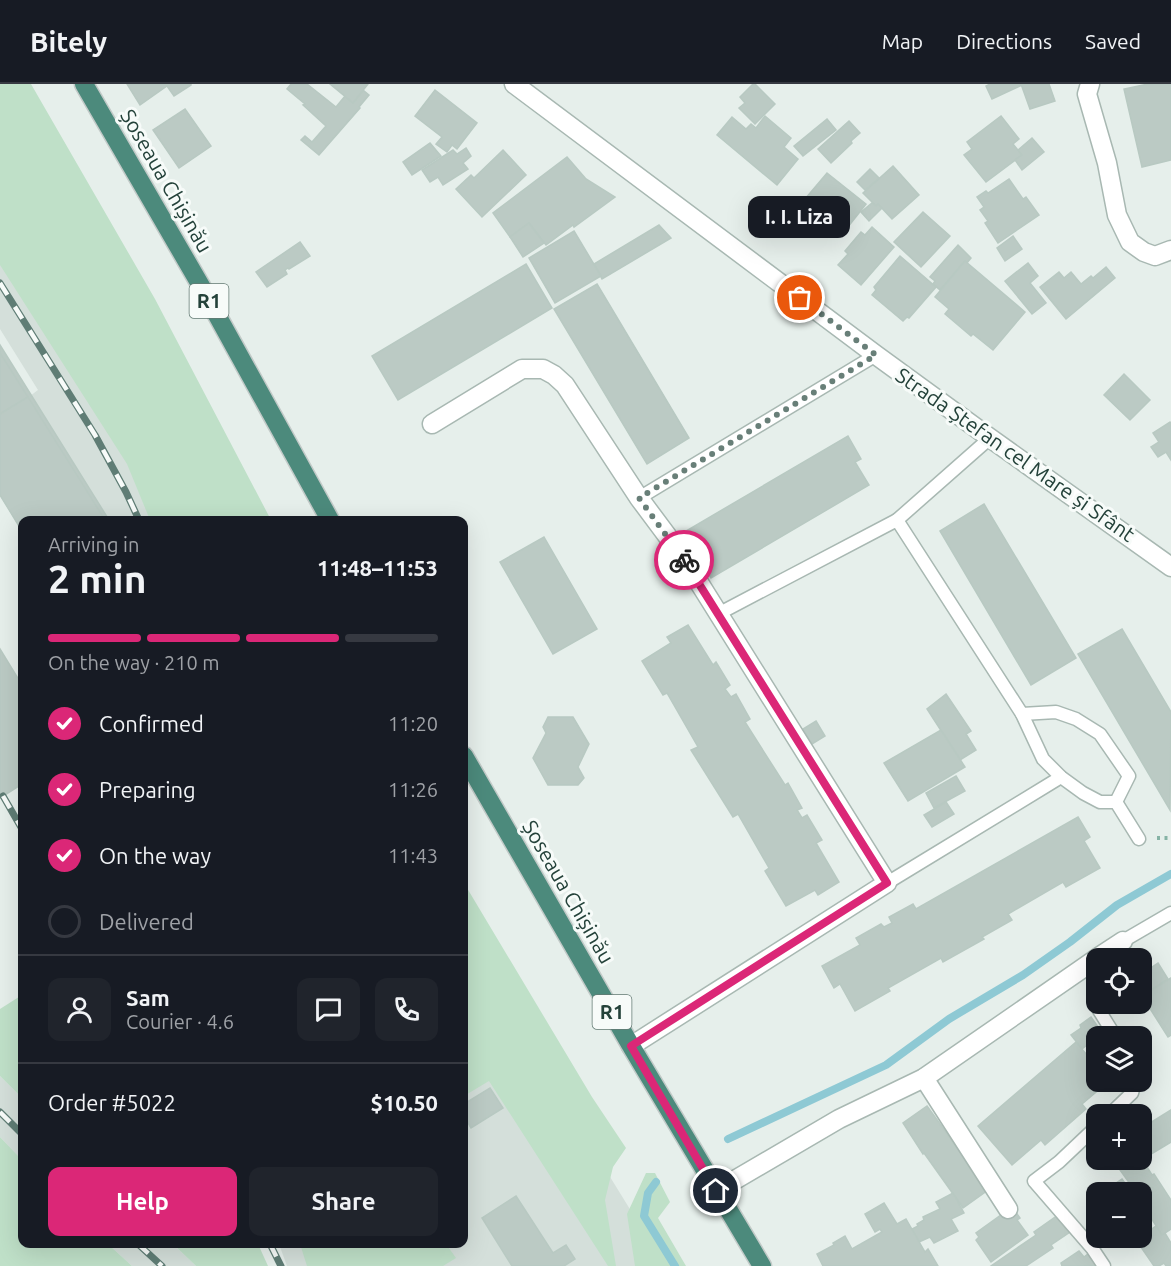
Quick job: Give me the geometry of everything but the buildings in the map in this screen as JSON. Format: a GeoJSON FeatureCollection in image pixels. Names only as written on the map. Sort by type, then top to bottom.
{"type":"FeatureCollection","features":[{"type":"Feature","properties":{"kind":"highway","name":"Șoseaua Chișinău"},"geometry":{"type":"LineString","coordinates":[[84,84],[201,286],[328,516]]}},
{"type":"Feature","properties":{"kind":"highway","name":"Șoseaua Chișinău"},"geometry":{"type":"LineString","coordinates":[[468,763],[631,1046],[762,1266]]}},
{"type":"Feature","properties":{"kind":"street","name":"Strada Ștefan cel Mare și Sfânt"},"geometry":{"type":"LineString","coordinates":[[514,84],[876,355],[1171,567]]}},
{"type":"Feature","properties":{"kind":"street"},"geometry":{"type":"LineString","coordinates":[[1090,84],[1087,94],[1107,163],[1117,215],[1130,242],[1144,252],[1155,256],[1171,250]]}},
{"type":"Feature","properties":{"kind":"street"},"geometry":{"type":"LineString","coordinates":[[432,423],[522,369],[543,369],[565,385],[639,498],[682,558],[887,883],[631,1046]]}},
{"type":"Feature","properties":{"kind":"street"},"geometry":{"type":"LineString","coordinates":[[1112,948],[1122,941]]}},
{"type":"Feature","properties":{"kind":"street"},"geometry":{"type":"LineString","coordinates":[[716,1191],[839,1119],[924,1078],[1086,967]]}},
{"type":"Feature","properties":{"kind":"street"},"geometry":{"type":"LineString","coordinates":[[924,1078],[1008,1209]]}},
{"type":"Feature","properties":{"kind":"lane"},"geometry":{"type":"LineString","coordinates":[[639,498],[876,355]]}},
{"type":"Feature","properties":{"kind":"lane"},"geometry":{"type":"LineString","coordinates":[[718,614],[897,520],[990,438]]}},
{"type":"Feature","properties":{"kind":"lane"},"geometry":{"type":"LineString","coordinates":[[897,520],[1022,714],[1043,759],[1061,777],[1083,793],[1100,802],[1116,802]]}},
{"type":"Feature","properties":{"kind":"lane"},"geometry":{"type":"LineString","coordinates":[[1022,714],[1056,712],[1076,719],[1100,734],[1129,776],[1116,802]]}},
{"type":"Feature","properties":{"kind":"lane"},"geometry":{"type":"LineString","coordinates":[[887,883],[1061,777]]}},
{"type":"Feature","properties":{"kind":"lane"},"geometry":{"type":"LineString","coordinates":[[1116,802],[1139,839]]}},
{"type":"Feature","properties":{"kind":"lane"},"geometry":{"type":"LineString","coordinates":[[1115,948],[1122,941],[1171,913]]}},
{"type":"Feature","properties":{"kind":"lane"},"geometry":{"type":"LineString","coordinates":[[1120,1104],[1132,1092]]}},
{"type":"Feature","properties":{"kind":"lane"},"geometry":{"type":"LineString","coordinates":[[1086,1136],[1059,1162],[1034,1181],[1092,1248],[1104,1266]]}},
{"type":"Feature","properties":{"kind":"shaded area"},"geometry":{"type":"Polygon","coordinates":[[[0,240],[163,516],[105,516],[30,396],[38,390],[0,329],[0,240]]]}},
{"type":"Feature","properties":{"kind":"shaded area"},"geometry":{"type":"Polygon","coordinates":[[[533,1052],[665,1266],[287,1266],[280,1248],[468,1248],[468,1059],[533,1052]]]}},
{"type":"Feature","properties":{"kind":"shaded area"},"geometry":{"type":"Polygon","coordinates":[[[0,1076],[18,1094],[18,1156],[0,1137],[0,1076]]]}},
{"type":"Feature","properties":{"kind":"shaded area"},"geometry":{"type":"Polygon","coordinates":[[[112,1248],[177,1248],[196,1266],[132,1266],[112,1248]]]}},
{"type":"Feature","properties":{"kind":"green space"},"geometry":{"type":"Polygon","coordinates":[[[0,84],[31,84],[155,299],[269,516],[148,516],[127,464],[0,265],[0,84]]]}},
{"type":"Feature","properties":{"kind":"green space"},"geometry":{"type":"Polygon","coordinates":[[[468,890],[592,1097],[626,1148],[613,1167],[605,1200],[616,1266],[608,1266],[489,1081],[468,1094],[468,890]]]}},
{"type":"Feature","properties":{"kind":"green space"},"geometry":{"type":"Polygon","coordinates":[[[18,998],[18,1094],[0,1076],[0,1009],[18,998]]]}},
{"type":"Feature","properties":{"kind":"green space"},"geometry":{"type":"Polygon","coordinates":[[[0,1137],[18,1156],[18,1248],[112,1248],[132,1266],[0,1266],[0,1137]]]}},
{"type":"Feature","properties":{"kind":"green space"},"geometry":{"type":"Polygon","coordinates":[[[646,1173],[655,1173],[670,1202],[658,1218],[686,1266],[635,1266],[627,1214],[646,1173]]]}},
{"type":"Feature","properties":{"kind":"green space"},"geometry":{"type":"Polygon","coordinates":[[[177,1248],[260,1248],[268,1266],[196,1266],[177,1248]]]}},
{"type":"Feature","properties":{"kind":"green space"},"geometry":{"type":"Polygon","coordinates":[[[301,1248],[449,1248],[456,1258],[443,1266],[307,1266],[301,1248]]]}},
{"type":"Feature","properties":{"kind":"waterway"},"geometry":{"type":"LineString","coordinates":[[728,1139],[886,1065],[949,1019],[1023,975],[1117,905],[1171,874]]}},
{"type":"Feature","properties":{"kind":"waterway"},"geometry":{"type":"LineString","coordinates":[[656,1182],[648,1193],[644,1216],[675,1266]]}},
{"type":"Feature","properties":{"kind":"railway"},"geometry":{"type":"LineString","coordinates":[[0,283],[95,435],[137,516]]}},
{"type":"Feature","properties":{"kind":"railway"},"geometry":{"type":"LineString","coordinates":[[3,796],[18,822]]}},
{"type":"Feature","properties":{"kind":"railway"},"geometry":{"type":"LineString","coordinates":[[0,1112],[18,1130]]}},
{"type":"Feature","properties":{"kind":"railway"},"geometry":{"type":"LineString","coordinates":[[142,1248],[162,1266]]}},
{"type":"Feature","properties":{"kind":"railway"},"geometry":{"type":"LineString","coordinates":[[272,1248],[281,1266]]}},
{"type":"Feature","properties":{"kind":"way so far"},"geometry":{"type":"LineString","coordinates":[[684,560],[639,498],[876,355],[800,298]]}},
{"type":"Feature","properties":{"kind":"place","name":"I. I. Liza"},"geometry":{"type":"Point","coordinates":[800,298]}},
{"type":"Feature","properties":{"kind":"route"},"geometry":{"type":"LineString","coordinates":[[684,560],[887,883],[631,1046],[716,1191]]}}]}
